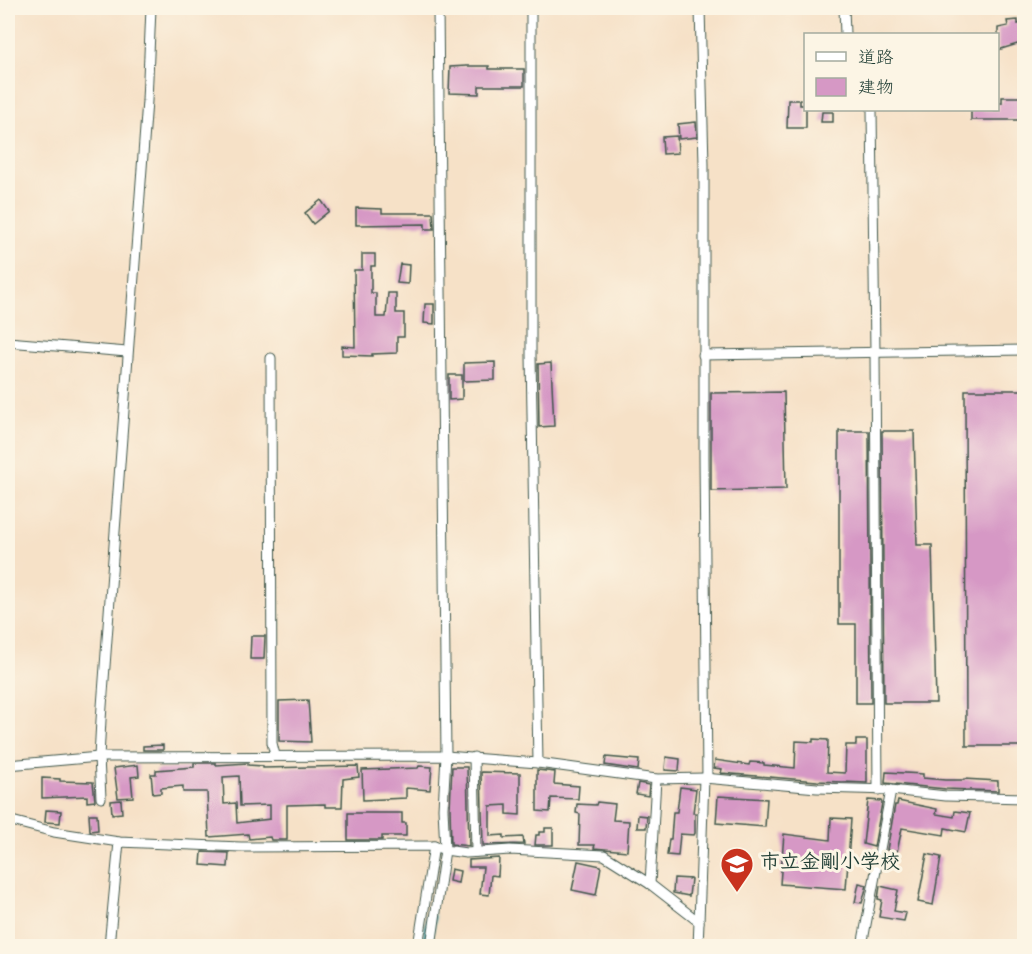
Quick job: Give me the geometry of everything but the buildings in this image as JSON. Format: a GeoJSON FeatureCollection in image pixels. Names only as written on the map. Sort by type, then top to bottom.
{"type":"FeatureCollection","features":[{"type":"Feature","properties":{"kind":"street"},"geometry":{"type":"LineString","coordinates":[[101,798],[99,757],[147,101],[151,8]]}},
{"type":"Feature","properties":{"kind":"street"},"geometry":{"type":"LineString","coordinates":[[431,946],[445,850],[443,808],[446,756],[438,8]]}},
{"type":"Feature","properties":{"kind":"street"},"geometry":{"type":"LineString","coordinates":[[531,8],[531,355],[538,763]]}},
{"type":"Feature","properties":{"kind":"street"},"geometry":{"type":"LineString","coordinates":[[698,946],[705,778],[704,165],[700,8]]}},
{"type":"Feature","properties":{"kind":"street"},"geometry":{"type":"LineString","coordinates":[[844,8],[845,33]]}},
{"type":"Feature","properties":{"kind":"street"},"geometry":{"type":"LineString","coordinates":[[872,111],[878,790]]}},
{"type":"Feature","properties":{"kind":"street"},"geometry":{"type":"LineString","coordinates":[[8,342],[127,352]]}},
{"type":"Feature","properties":{"kind":"street"},"geometry":{"type":"LineString","coordinates":[[703,354],[1024,350]]}},
{"type":"Feature","properties":{"kind":"street"},"geometry":{"type":"LineString","coordinates":[[271,358],[272,743],[275,755]]}},
{"type":"Feature","properties":{"kind":"street"},"geometry":{"type":"LineString","coordinates":[[8,765],[99,757],[446,756],[538,763],[656,779],[705,778],[817,788],[1024,798]]}},
{"type":"Feature","properties":{"kind":"street"},"geometry":{"type":"LineString","coordinates":[[474,757],[476,852]]}},
{"type":"Feature","properties":{"kind":"street"},"geometry":{"type":"LineString","coordinates":[[650,884],[656,779]]}},
{"type":"Feature","properties":{"kind":"street"},"geometry":{"type":"LineString","coordinates":[[862,946],[891,790]]}},
{"type":"Feature","properties":{"kind":"street"},"geometry":{"type":"LineString","coordinates":[[8,820],[54,832],[119,842],[241,847],[434,846],[445,850],[476,852],[510,850],[604,855],[650,884],[699,922]]}},
{"type":"Feature","properties":{"kind":"street"},"geometry":{"type":"LineString","coordinates":[[109,946],[119,842]]}},
{"type":"Feature","properties":{"kind":"street"},"geometry":{"type":"LineString","coordinates":[[418,946],[434,846]]}},
{"type":"Feature","properties":{"kind":"waterway"},"geometry":{"type":"LineString","coordinates":[[426,946],[431,918]]}},
{"type":"Feature","properties":{"kind":"place","name":"市立金剛小学校"},"geometry":{"type":"Point","coordinates":[737,893]}}]}
